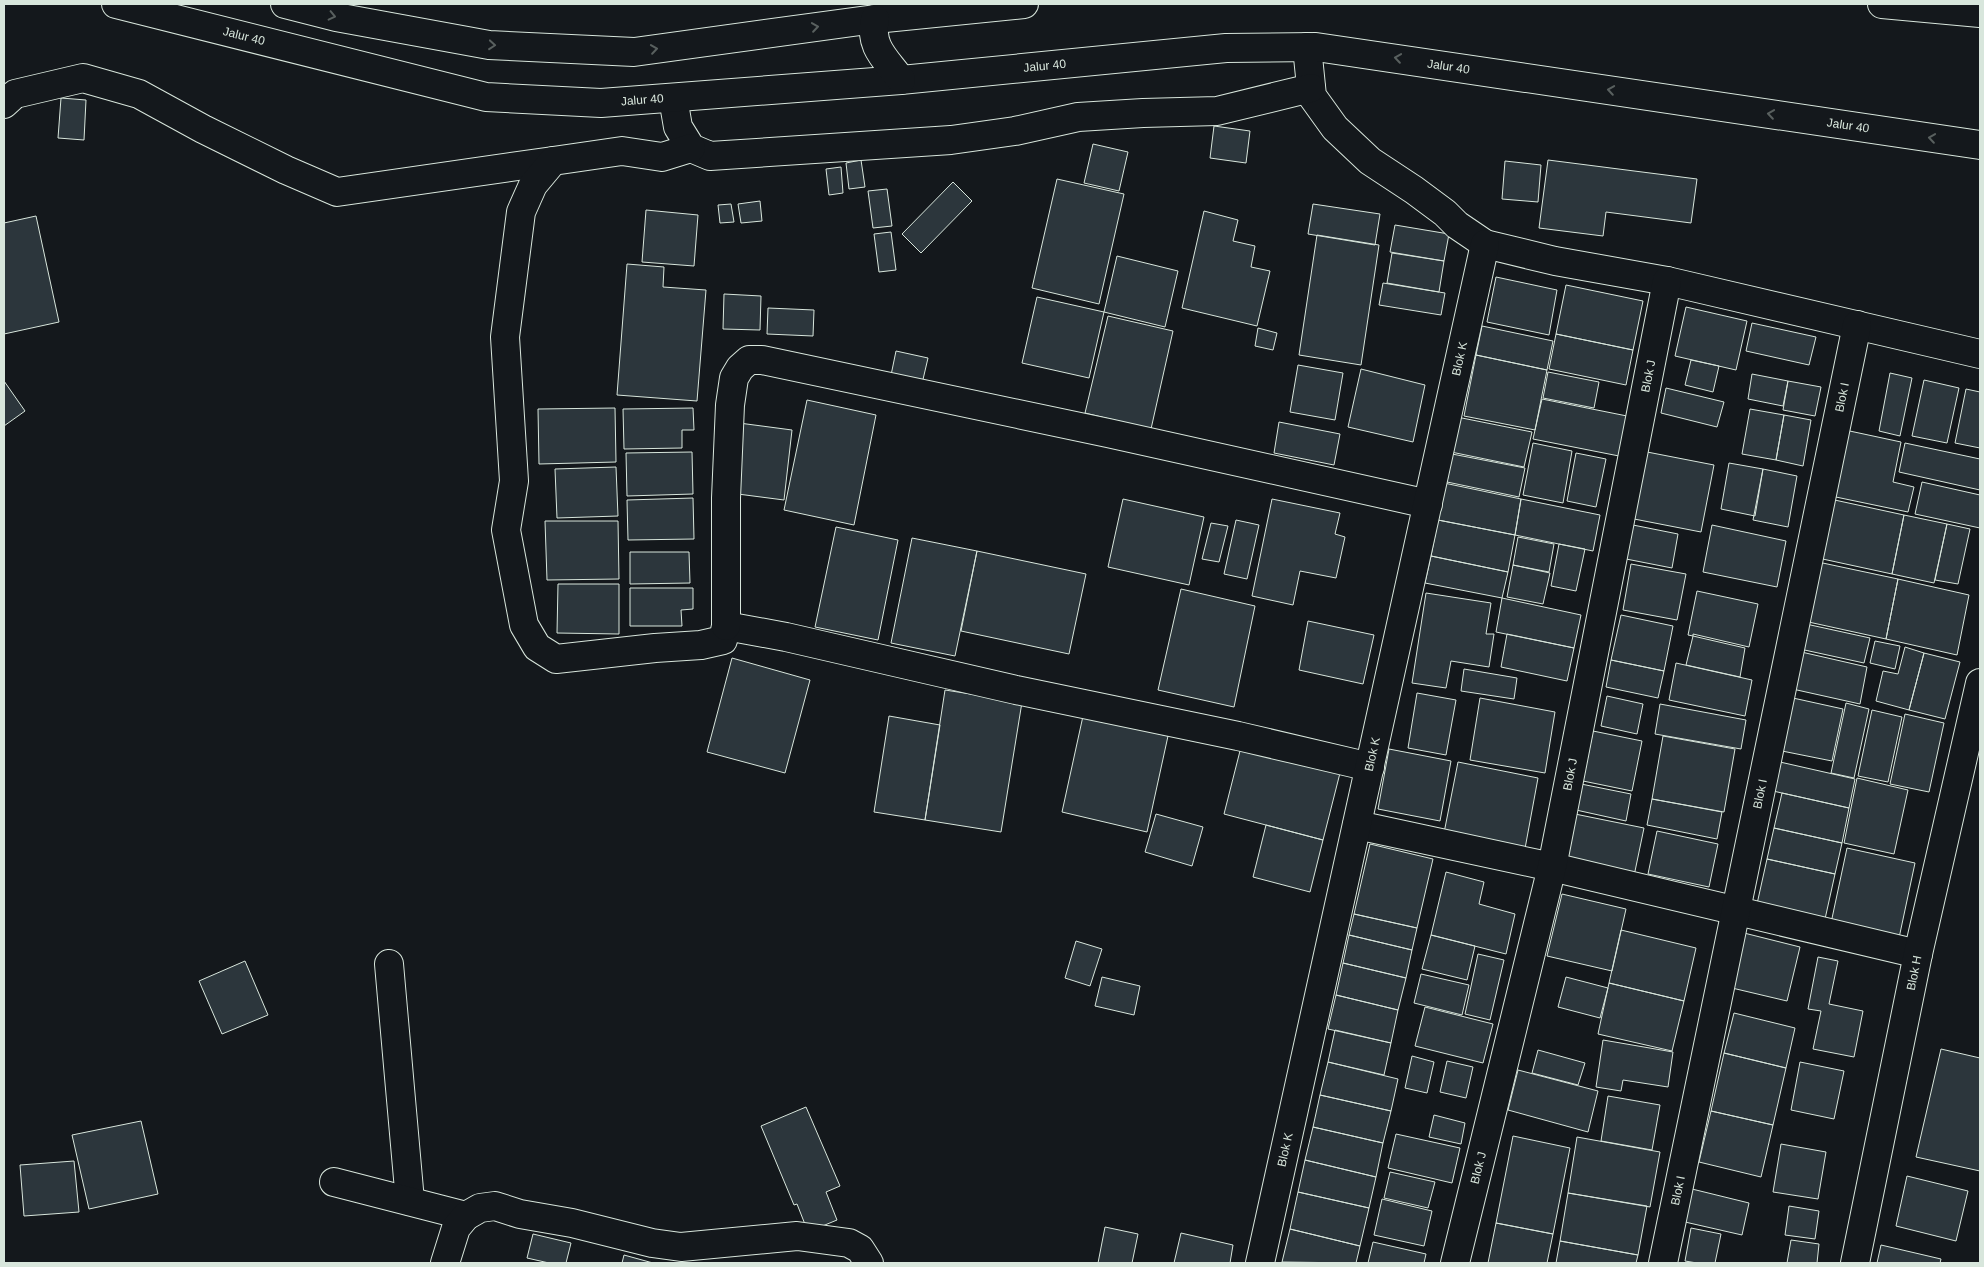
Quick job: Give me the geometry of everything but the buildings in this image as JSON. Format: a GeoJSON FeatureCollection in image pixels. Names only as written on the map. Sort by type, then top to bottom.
{"type":"FeatureCollection","features":[{"type":"Feature","properties":{"kind":"main road","name":"Jalur 40"},"geometry":{"type":"LineString","coordinates":[[116,4],[486,97],[601,103],[900,80],[1226,48],[1316,46],[1980,145]]}},
{"type":"Feature","properties":{"kind":"main road"},"geometry":{"type":"LineString","coordinates":[[285,4],[336,17],[489,45],[634,52],[875,19],[1024,4]]}},
{"type":"Feature","properties":{"kind":"main road"},"geometry":{"type":"LineString","coordinates":[[1882,4],[1980,12]]}},
{"type":"Feature","properties":{"kind":"main road"},"geometry":{"type":"LineString","coordinates":[[875,19],[872,32],[874,41],[881,55],[900,80]]}},
{"type":"Feature","properties":{"kind":"main road"},"geometry":{"type":"LineString","coordinates":[[1307,47],[1312,96],[1335,128],[1370,161],[1414,190],[1485,244],[1555,261],[1668,281],[1980,354]]}},
{"type":"Feature","properties":{"kind":"main road"},"geometry":{"type":"LineString","coordinates":[[4,104],[14,94],[83,78],[139,94],[269,162],[337,192],[622,150],[662,157],[691,148]]}},
{"type":"Feature","properties":{"kind":"main road"},"geometry":{"type":"LineString","coordinates":[[673,98],[678,128],[691,148],[710,156],[951,140],[1016,131],[1078,117],[1217,111],[1311,88]]}},
{"type":"Feature","properties":{"kind":"main road"},"geometry":{"type":"LineString","coordinates":[[553,161],[533,185],[521,212],[505,337],[514,481],[506,530],[524,625],[537,647],[556,659],[701,645],[723,640],[726,626],[726,498],[730,405],[734,378],[740,368],[749,360],[762,360],[1108,432],[1428,504]]}},
{"type":"Feature","properties":{"kind":"main road","name":"Blok K"},"geometry":{"type":"LineString","coordinates":[[1260,1263],[1485,244]]}},
{"type":"Feature","properties":{"kind":"main road","name":"Blok J"},"geometry":{"type":"LineString","coordinates":[[1455,1263],[1552,867],[1668,281]]}},
{"type":"Feature","properties":{"kind":"main road","name":"Blok I"},"geometry":{"type":"LineString","coordinates":[[1663,1263],[1857,325]]}},
{"type":"Feature","properties":{"kind":"main road"},"geometry":{"type":"LineString","coordinates":[[726,626],[786,636],[1016,690],[1238,736],[1370,767]]}},
{"type":"Feature","properties":{"kind":"main road","name":"Blok H"},"geometry":{"type":"LineString","coordinates":[[1855,1263],[1918,954],[1980,683]]}},
{"type":"Feature","properties":{"kind":"main road"},"geometry":{"type":"LineString","coordinates":[[1357,825],[1552,867],[1918,954]]}},
{"type":"Feature","properties":{"kind":"main road"},"geometry":{"type":"LineString","coordinates":[[389,964],[410,1201]]}},
{"type":"Feature","properties":{"kind":"main road"},"geometry":{"type":"LineString","coordinates":[[334,1182],[466,1216]]}},
{"type":"Feature","properties":{"kind":"main road"},"geometry":{"type":"LineString","coordinates":[[445,1263],[456,1228],[466,1216],[480,1208],[495,1206],[520,1214],[572,1223],[652,1243],[681,1247],[797,1236],[849,1244],[860,1249],[869,1263]]}}]}
